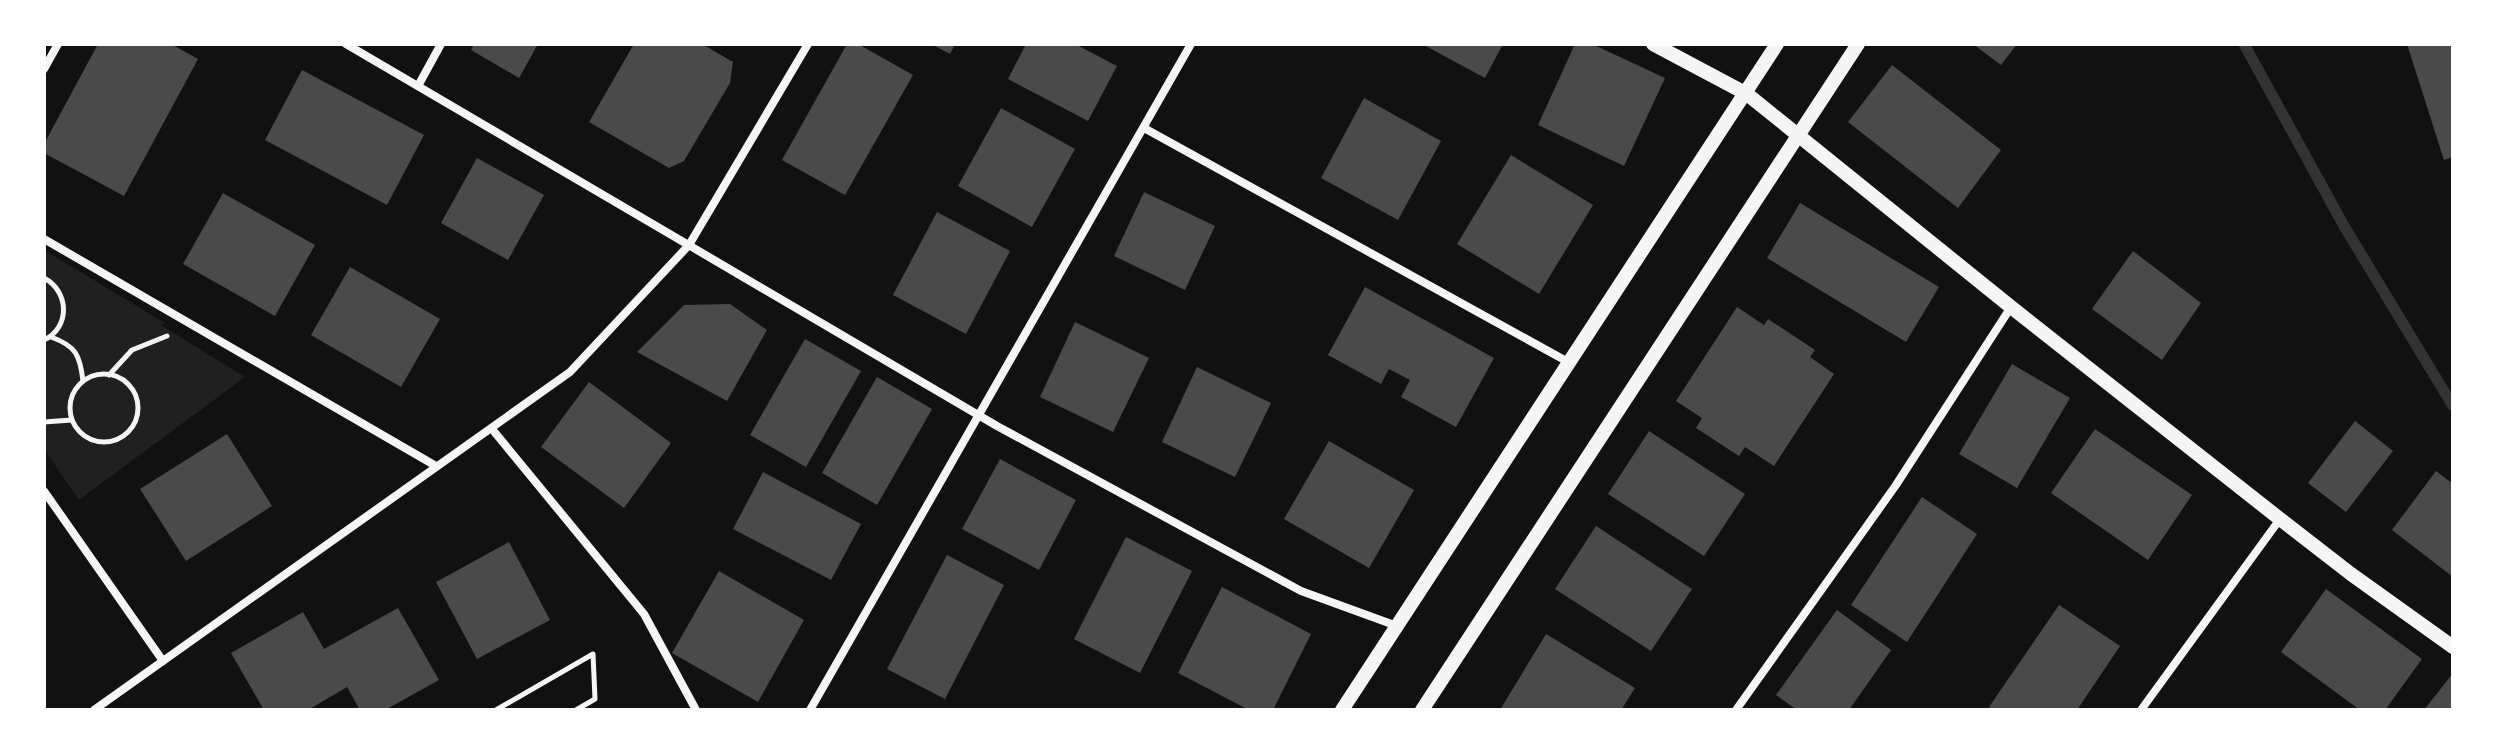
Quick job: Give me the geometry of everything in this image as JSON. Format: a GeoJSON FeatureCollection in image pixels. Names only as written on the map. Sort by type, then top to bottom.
{"type":"FeatureCollection","features":[{"type":"Feature","properties":{"kind":"street"},"geometry":{"type":"LineString","coordinates":[[44,69],[58,44]]}},
{"type":"Feature","properties":{"kind":"street"},"geometry":{"type":"LineString","coordinates":[[346,44],[979,416],[1301,591],[1397,626]]}},
{"type":"Feature","properties":{"kind":"street"},"geometry":{"type":"LineString","coordinates":[[418,86],[441,44]]}},
{"type":"Feature","properties":{"kind":"street"},"geometry":{"type":"LineString","coordinates":[[94,710],[570,372],[689,245],[808,44]]}},
{"type":"Feature","properties":{"kind":"street"},"geometry":{"type":"LineString","coordinates":[[810,710],[1191,44]]}},
{"type":"Feature","properties":{"kind":"street"},"geometry":{"type":"LineString","coordinates":[[1653,44],[1747,94],[2280,519],[2453,647]]}},
{"type":"Feature","properties":{"kind":"street"},"geometry":{"type":"LineString","coordinates":[[1342,710],[1777,44]]}},
{"type":"Feature","properties":{"kind":"street"},"geometry":{"type":"LineString","coordinates":[[1427,708],[1858,44]]}},
{"type":"Feature","properties":{"kind":"street"},"geometry":{"type":"LineString","coordinates":[[1144,128],[1570,363]]}},
{"type":"Feature","properties":{"kind":"street"},"geometry":{"type":"LineString","coordinates":[[44,239],[436,466]]}},
{"type":"Feature","properties":{"kind":"street"},"geometry":{"type":"LineString","coordinates":[[1736,710],[1896,485],[2011,307]]}},
{"type":"Feature","properties":{"kind":"street"},"geometry":{"type":"LineString","coordinates":[[492,429],[644,614],[696,710]]}},
{"type":"Feature","properties":{"kind":"street"},"geometry":{"type":"LineString","coordinates":[[44,491],[163,661]]}},
{"type":"Feature","properties":{"kind":"street"},"geometry":{"type":"LineString","coordinates":[[2141,710],[2280,519]]}},
{"type":"Feature","properties":{"kind":"path"},"geometry":{"type":"LineString","coordinates":[[44,278],[58,289],[64,315],[59,327],[47,338],[73,348],[81,361],[83,381]]}},
{"type":"Feature","properties":{"kind":"path"},"geometry":{"type":"LineString","coordinates":[[109,375],[132,350],[192,325]]}},
{"type":"Feature","properties":{"kind":"path"},"geometry":{"type":"LineString","coordinates":[[95,375],[109,375],[122,379],[132,389],[137,401],[137,415],[124,436],[101,443],[80,432],[72,420],[70,406],[74,392],[83,381],[95,375]]}},
{"type":"Feature","properties":{"kind":"path"},"geometry":{"type":"LineString","coordinates":[[44,422],[72,420]]}},
{"type":"Feature","properties":{"kind":"path"},"geometry":{"type":"LineString","coordinates":[[496,710],[593,654],[595,699],[576,710]]}},
{"type":"Feature","properties":{"kind":"shaded area"},"geometry":{"type":"Polygon","coordinates":[[[44,250],[165,323],[161,325],[245,377],[79,500],[44,449],[44,250]]]}},
{"type":"Feature","properties":{"kind":"building"},"geometry":{"type":"Polygon","coordinates":[[[98,44],[171,44],[198,59],[124,196],[44,153],[44,144],[98,44]]]}},
{"type":"Feature","properties":{"kind":"building"},"geometry":{"type":"Polygon","coordinates":[[[474,44],[538,44],[519,78],[471,50],[474,44]]]}},
{"type":"Feature","properties":{"kind":"building"},"geometry":{"type":"Polygon","coordinates":[[[634,44],[702,44],[733,62],[730,83],[684,161],[669,168],[589,122],[634,44]]]}},
{"type":"Feature","properties":{"kind":"building"},"geometry":{"type":"Polygon","coordinates":[[[847,44],[858,44],[913,75],[845,195],[782,160],[847,44]]]}},
{"type":"Feature","properties":{"kind":"building"},"geometry":{"type":"Polygon","coordinates":[[[931,44],[955,44],[950,54],[931,44]]]}},
{"type":"Feature","properties":{"kind":"building"},"geometry":{"type":"Polygon","coordinates":[[[1026,44],[1075,44],[1117,66],[1088,121],[1008,79],[1026,44]]]}},
{"type":"Feature","properties":{"kind":"building"},"geometry":{"type":"Polygon","coordinates":[[[1422,44],[1503,44],[1485,78],[1422,44]]]}},
{"type":"Feature","properties":{"kind":"building"},"geometry":{"type":"Polygon","coordinates":[[[1575,44],[1592,44],[1665,78],[1624,166],[1538,125],[1575,44]]]}},
{"type":"Feature","properties":{"kind":"building"},"geometry":{"type":"Polygon","coordinates":[[[1973,44],[2017,44],[2001,65],[1973,44]]]}},
{"type":"Feature","properties":{"kind":"building"},"geometry":{"type":"Polygon","coordinates":[[[2407,44],[2453,44],[2453,157],[2444,160],[2407,44]]]}},
{"type":"Feature","properties":{"kind":"building"},"geometry":{"type":"Polygon","coordinates":[[[1892,65],[2001,150],[1958,208],[1848,122],[1892,65]]]}},
{"type":"Feature","properties":{"kind":"building"},"geometry":{"type":"Polygon","coordinates":[[[302,70],[424,135],[387,205],[265,140],[302,70]]]}},
{"type":"Feature","properties":{"kind":"building"},"geometry":{"type":"Polygon","coordinates":[[[1364,98],[1441,141],[1398,220],[1321,178],[1364,98]]]}},
{"type":"Feature","properties":{"kind":"building"},"geometry":{"type":"Polygon","coordinates":[[[1001,108],[1075,149],[1032,227],[958,186],[1001,108]]]}},
{"type":"Feature","properties":{"kind":"building"},"geometry":{"type":"Polygon","coordinates":[[[1511,155],[1593,205],[1539,294],[1457,244],[1511,155]]]}},
{"type":"Feature","properties":{"kind":"building"},"geometry":{"type":"Polygon","coordinates":[[[477,158],[544,195],[508,260],[441,223],[477,158]]]}},
{"type":"Feature","properties":{"kind":"building"},"geometry":{"type":"Polygon","coordinates":[[[1144,192],[1215,226],[1185,290],[1114,256],[1144,192]]]}},
{"type":"Feature","properties":{"kind":"building"},"geometry":{"type":"Polygon","coordinates":[[[223,193],[315,245],[275,316],[183,264],[223,193]]]}},
{"type":"Feature","properties":{"kind":"building"},"geometry":{"type":"Polygon","coordinates":[[[1800,203],[1939,287],[1906,342],[1767,258],[1800,203]]]}},
{"type":"Feature","properties":{"kind":"building"},"geometry":{"type":"Polygon","coordinates":[[[937,212],[1010,251],[966,334],[893,295],[937,212]]]}},
{"type":"Feature","properties":{"kind":"building"},"geometry":{"type":"Polygon","coordinates":[[[2133,251],[2201,303],[2162,360],[2092,309],[2133,251]]]}},
{"type":"Feature","properties":{"kind":"building"},"geometry":{"type":"Polygon","coordinates":[[[350,267],[440,319],[401,387],[311,335],[350,267]]]}},
{"type":"Feature","properties":{"kind":"building"},"geometry":{"type":"Polygon","coordinates":[[[1365,287],[1494,358],[1456,427],[1401,397],[1410,380],[1389,369],[1381,384],[1328,355],[1365,287]]]}},
{"type":"Feature","properties":{"kind":"building"},"geometry":{"type":"Polygon","coordinates":[[[730,304],[767,330],[727,401],[637,352],[684,305],[730,304]]]}},
{"type":"Feature","properties":{"kind":"building"},"geometry":{"type":"Polygon","coordinates":[[[1737,307],[1764,325],[1768,319],[1815,350],[1810,357],[1834,374],[1774,466],[1745,447],[1739,456],[1696,428],[1702,418],[1676,401],[1737,307]]]}},
{"type":"Feature","properties":{"kind":"building"},"geometry":{"type":"Polygon","coordinates":[[[1075,322],[1149,358],[1113,432],[1040,397],[1075,322]]]}},
{"type":"Feature","properties":{"kind":"building"},"geometry":{"type":"Polygon","coordinates":[[[805,339],[861,371],[806,467],[750,435],[805,339]]]}},
{"type":"Feature","properties":{"kind":"building"},"geometry":{"type":"Polygon","coordinates":[[[2012,364],[2070,398],[2017,488],[1959,454],[2012,364]]]}},
{"type":"Feature","properties":{"kind":"building"},"geometry":{"type":"Polygon","coordinates":[[[1197,367],[1271,403],[1235,477],[1162,442],[1197,367]]]}},
{"type":"Feature","properties":{"kind":"building"},"geometry":{"type":"Polygon","coordinates":[[[877,377],[932,409],[877,505],[822,473],[877,377]]]}},
{"type":"Feature","properties":{"kind":"building"},"geometry":{"type":"Polygon","coordinates":[[[589,382],[671,443],[624,508],[541,447],[589,382]]]}},
{"type":"Feature","properties":{"kind":"building"},"geometry":{"type":"Polygon","coordinates":[[[2355,421],[2393,451],[2346,512],[2308,483],[2355,421]]]}},
{"type":"Feature","properties":{"kind":"building"},"geometry":{"type":"Polygon","coordinates":[[[2095,429],[2192,495],[2148,560],[2051,493],[2095,429]]]}},
{"type":"Feature","properties":{"kind":"building"},"geometry":{"type":"Polygon","coordinates":[[[1649,431],[1745,494],[1704,556],[1608,494],[1649,431]]]}},
{"type":"Feature","properties":{"kind":"building"},"geometry":{"type":"Polygon","coordinates":[[[227,434],[272,506],[186,561],[140,489],[227,434]]]}},
{"type":"Feature","properties":{"kind":"building"},"geometry":{"type":"Polygon","coordinates":[[[1329,441],[1414,490],[1369,568],[1284,519],[1329,441]]]}},
{"type":"Feature","properties":{"kind":"building"},"geometry":{"type":"Polygon","coordinates":[[[1000,459],[1076,500],[1039,570],[962,529],[1000,459]]]}},
{"type":"Feature","properties":{"kind":"building"},"geometry":{"type":"Polygon","coordinates":[[[2436,471],[2453,484],[2453,577],[2392,530],[2436,471]]]}},
{"type":"Feature","properties":{"kind":"building"},"geometry":{"type":"Polygon","coordinates":[[[763,472],[861,524],[831,580],[733,529],[763,472]]]}},
{"type":"Feature","properties":{"kind":"building"},"geometry":{"type":"Polygon","coordinates":[[[1922,497],[1977,534],[1907,642],[1851,605],[1922,497]]]}},
{"type":"Feature","properties":{"kind":"building"},"geometry":{"type":"Polygon","coordinates":[[[1596,526],[1692,589],[1651,651],[1555,589],[1596,526]]]}},
{"type":"Feature","properties":{"kind":"building"},"geometry":{"type":"Polygon","coordinates":[[[1126,537],[1192,571],[1140,673],[1074,639],[1126,537]]]}},
{"type":"Feature","properties":{"kind":"building"},"geometry":{"type":"Polygon","coordinates":[[[509,542],[550,620],[477,659],[436,582],[509,542]]]}},
{"type":"Feature","properties":{"kind":"building"},"geometry":{"type":"Polygon","coordinates":[[[947,555],[1004,585],[945,699],[887,669],[947,555]]]}},
{"type":"Feature","properties":{"kind":"building"},"geometry":{"type":"Polygon","coordinates":[[[719,571],[804,620],[758,702],[672,653],[719,571]]]}},
{"type":"Feature","properties":{"kind":"building"},"geometry":{"type":"Polygon","coordinates":[[[1222,587],[1311,634],[1273,710],[1249,710],[1178,673],[1222,587]]]}},
{"type":"Feature","properties":{"kind":"building"},"geometry":{"type":"Polygon","coordinates":[[[2326,589],[2422,659],[2385,710],[2360,710],[2281,652],[2326,589]]]}},
{"type":"Feature","properties":{"kind":"building"},"geometry":{"type":"Polygon","coordinates":[[[2059,605],[2120,646],[2077,710],[1993,710],[1989,707],[2059,605]]]}},
{"type":"Feature","properties":{"kind":"building"},"geometry":{"type":"Polygon","coordinates":[[[398,608],[439,680],[385,710],[360,710],[347,687],[308,710],[264,710],[231,653],[303,612],[324,649],[398,608]]]}},
{"type":"Feature","properties":{"kind":"building"},"geometry":{"type":"Polygon","coordinates":[[[1837,610],[1891,650],[1849,710],[1797,710],[1776,695],[1837,610]]]}},
{"type":"Feature","properties":{"kind":"building"},"geometry":{"type":"Polygon","coordinates":[[[1546,634],[1635,688],[1621,710],[1500,710],[1546,634]]]}},
{"type":"Feature","properties":{"kind":"building"},"geometry":{"type":"Polygon","coordinates":[[[2453,673],[2453,710],[2424,710],[2453,673]]]}},
{"type":"Feature","properties":{"kind":"waterway"},"geometry":{"type":"LineString","coordinates":[[2244,44],[2344,226],[2453,406]]}}]}
